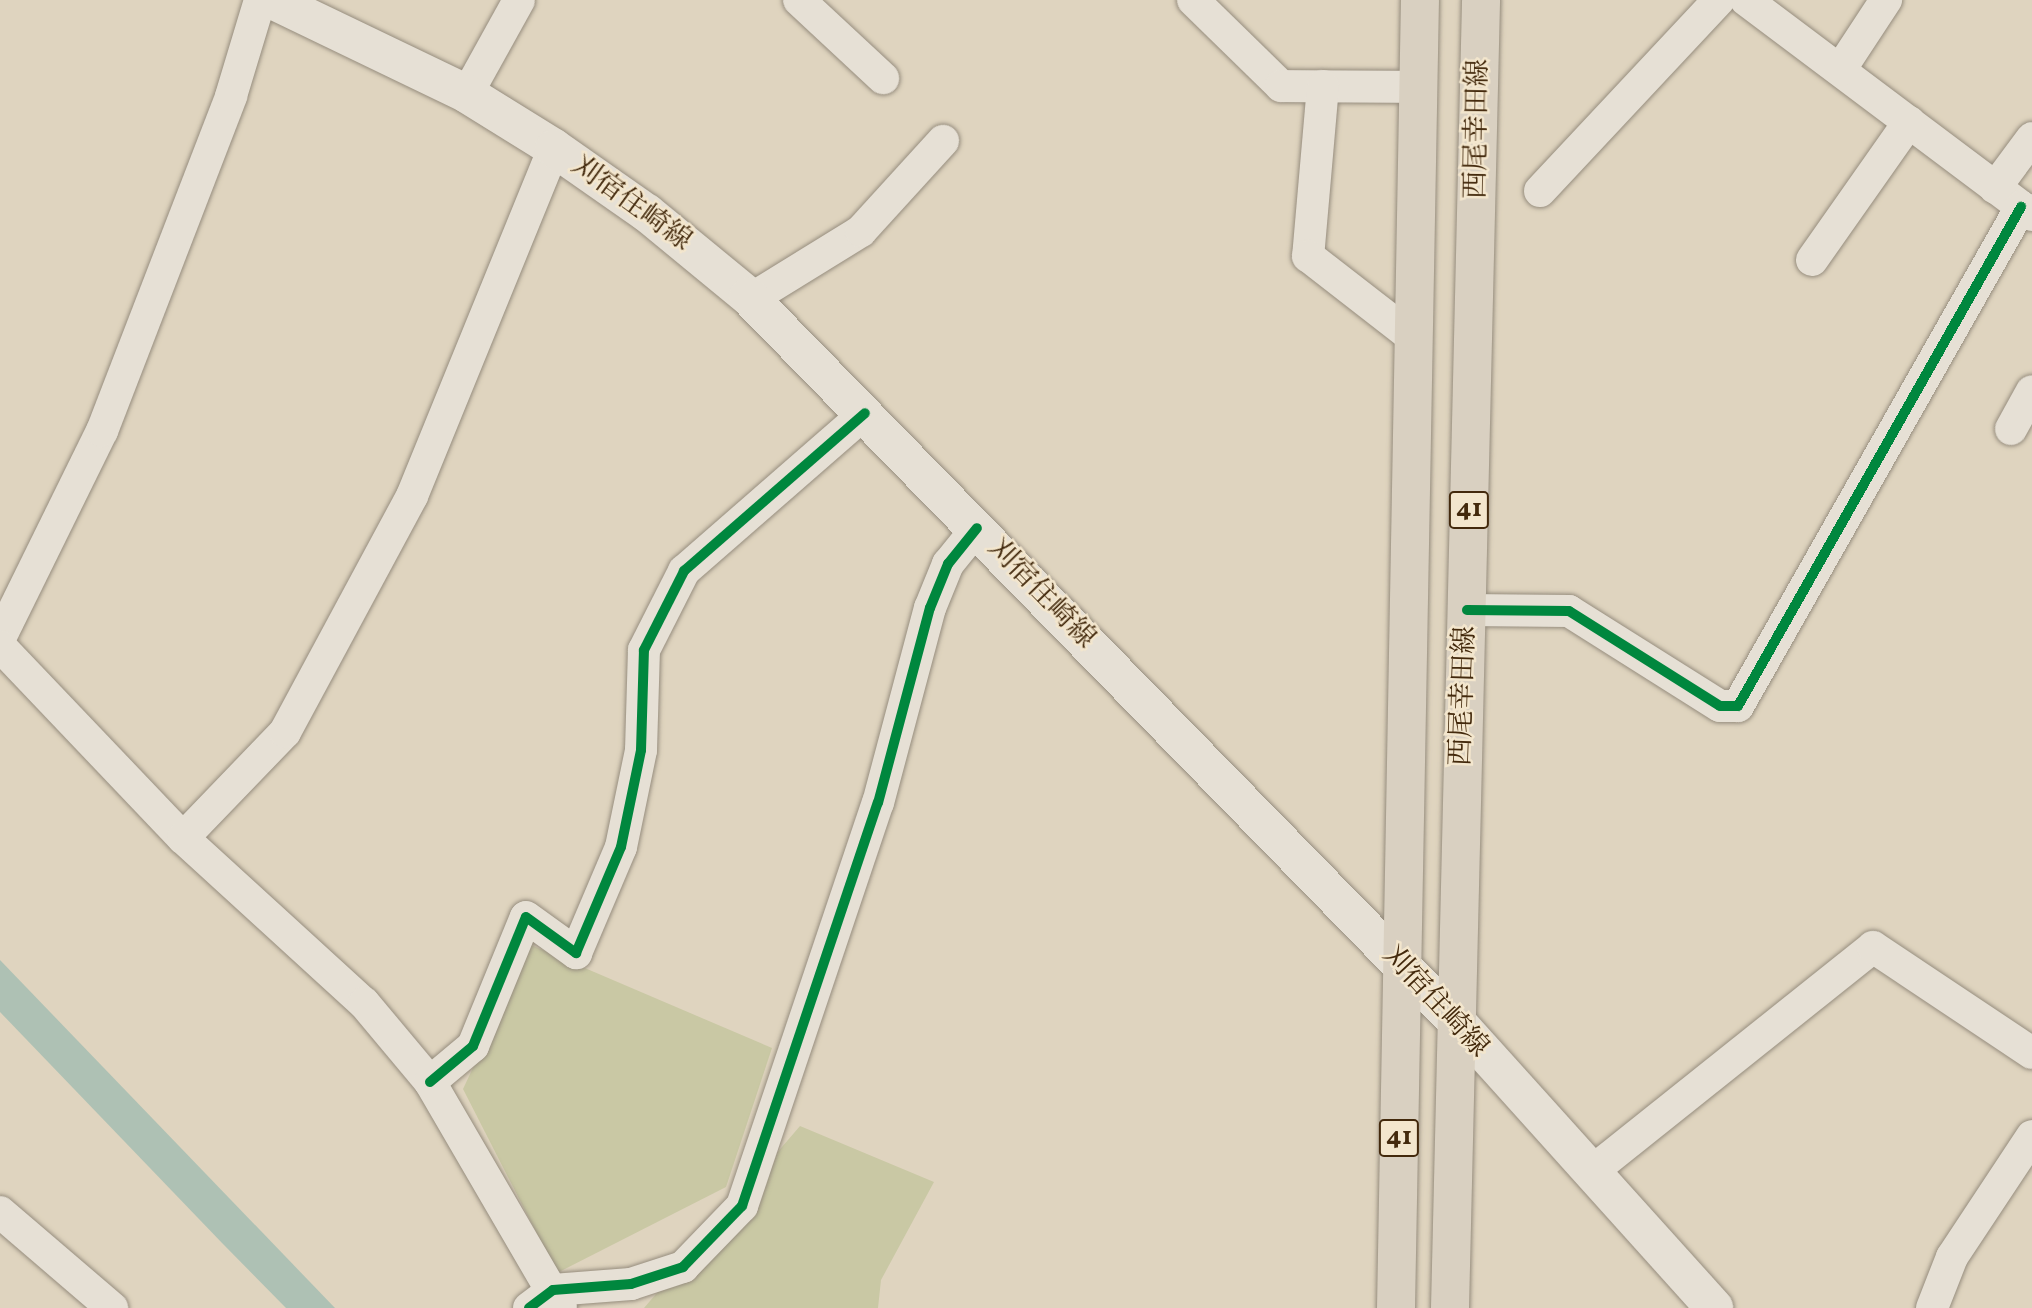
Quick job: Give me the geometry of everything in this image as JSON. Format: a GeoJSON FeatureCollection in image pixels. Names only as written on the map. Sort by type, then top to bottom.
{"type":"FeatureCollection","features":[{"type":"Feature","properties":{"kind":"main road","name":"刈宿住崎線"},"geometry":{"type":"LineString","coordinates":[[272,0],[467,94],[554,148],[647,213],[751,299],[1456,1021],[1714,1308]]}},
{"type":"Feature","properties":{"kind":"main road","name":"西尾幸田線"},"geometry":{"type":"LineString","coordinates":[[1396,1308],[1404,967],[1410,335],[1420,0]]}},
{"type":"Feature","properties":{"kind":"main road","name":"西尾幸田線"},"geometry":{"type":"LineString","coordinates":[[1450,1308],[1481,0]]}},
{"type":"Feature","properties":{"kind":"street"},"geometry":{"type":"LineString","coordinates":[[0,638],[102,431],[231,96],[260,0]]}},
{"type":"Feature","properties":{"kind":"street"},"geometry":{"type":"LineString","coordinates":[[467,94],[519,0]]}},
{"type":"Feature","properties":{"kind":"street"},"geometry":{"type":"LineString","coordinates":[[799,0],[883,78]]}},
{"type":"Feature","properties":{"kind":"street"},"geometry":{"type":"LineString","coordinates":[[1193,0],[1281,86],[1419,87]]}},
{"type":"Feature","properties":{"kind":"street"},"geometry":{"type":"LineString","coordinates":[[1540,191],[1719,0]]}},
{"type":"Feature","properties":{"kind":"street"},"geometry":{"type":"LineString","coordinates":[[1467,610],[1569,611],[1720,706],[1738,706],[2026,211],[1746,0]]}},
{"type":"Feature","properties":{"kind":"street"},"geometry":{"type":"LineString","coordinates":[[1840,70],[1886,0]]}},
{"type":"Feature","properties":{"kind":"street"},"geometry":{"type":"LineString","coordinates":[[1322,86],[1308,256],[1410,335]]}},
{"type":"Feature","properties":{"kind":"street"},"geometry":{"type":"LineString","coordinates":[[1812,260],[1909,122]]}},
{"type":"Feature","properties":{"kind":"street"},"geometry":{"type":"LineString","coordinates":[[1995,188],[2032,138]]}},
{"type":"Feature","properties":{"kind":"street"},"geometry":{"type":"LineString","coordinates":[[751,299],[861,231],[943,141]]}},
{"type":"Feature","properties":{"kind":"street"},"geometry":{"type":"LineString","coordinates":[[183,838],[285,732],[412,496],[554,148]]}},
{"type":"Feature","properties":{"kind":"street"},"geometry":{"type":"LineString","coordinates":[[2011,429],[2032,391]]}},
{"type":"Feature","properties":{"kind":"street"},"geometry":{"type":"LineString","coordinates":[[430,1082],[473,1046],[526,917],[576,953],[621,847],[641,750],[644,650],[684,571],[865,413]]}},
{"type":"Feature","properties":{"kind":"street"},"geometry":{"type":"LineString","coordinates":[[0,646],[183,838],[364,1003],[430,1082],[548,1302],[631,1284],[683,1267],[742,1206],[878,803],[930,608],[948,564],[977,528]]}},
{"type":"Feature","properties":{"kind":"street"},"geometry":{"type":"LineString","coordinates":[[1590,1173],[1873,947],[2032,1053]]}},
{"type":"Feature","properties":{"kind":"street"},"geometry":{"type":"LineString","coordinates":[[1932,1308],[1952,1257],[2032,1136]]}},
{"type":"Feature","properties":{"kind":"street"},"geometry":{"type":"LineString","coordinates":[[0,1212],[111,1308]]}},
{"type":"Feature","properties":{"kind":"green space"},"geometry":{"type":"Polygon","coordinates":[[[531,945],[772,1048],[726,1187],[557,1273],[463,1089],[531,945]]]}},
{"type":"Feature","properties":{"kind":"green space"},"geometry":{"type":"Polygon","coordinates":[[[800,1126],[934,1182],[881,1280],[878,1308],[644,1308],[800,1126]]]}},
{"type":"Feature","properties":{"kind":"shaded area"},"geometry":{"type":"Polygon","coordinates":[[[0,960],[335,1308],[286,1308],[223,1244],[0,1012],[0,960]]]}},
{"type":"Feature","properties":{"kind":"cycle path"},"geometry":{"type":"LineString","coordinates":[[1467,610],[1569,611],[1720,706],[1738,706],[2021,207]]}},
{"type":"Feature","properties":{"kind":"cycle path"},"geometry":{"type":"LineString","coordinates":[[430,1082],[473,1046],[526,917],[576,953],[621,847],[641,750],[644,650],[684,571],[865,413]]}},
{"type":"Feature","properties":{"kind":"cycle path"},"geometry":{"type":"LineString","coordinates":[[529,1308],[553,1290],[631,1284],[683,1267],[742,1206],[878,803],[930,608],[948,564],[977,528]]}}]}
